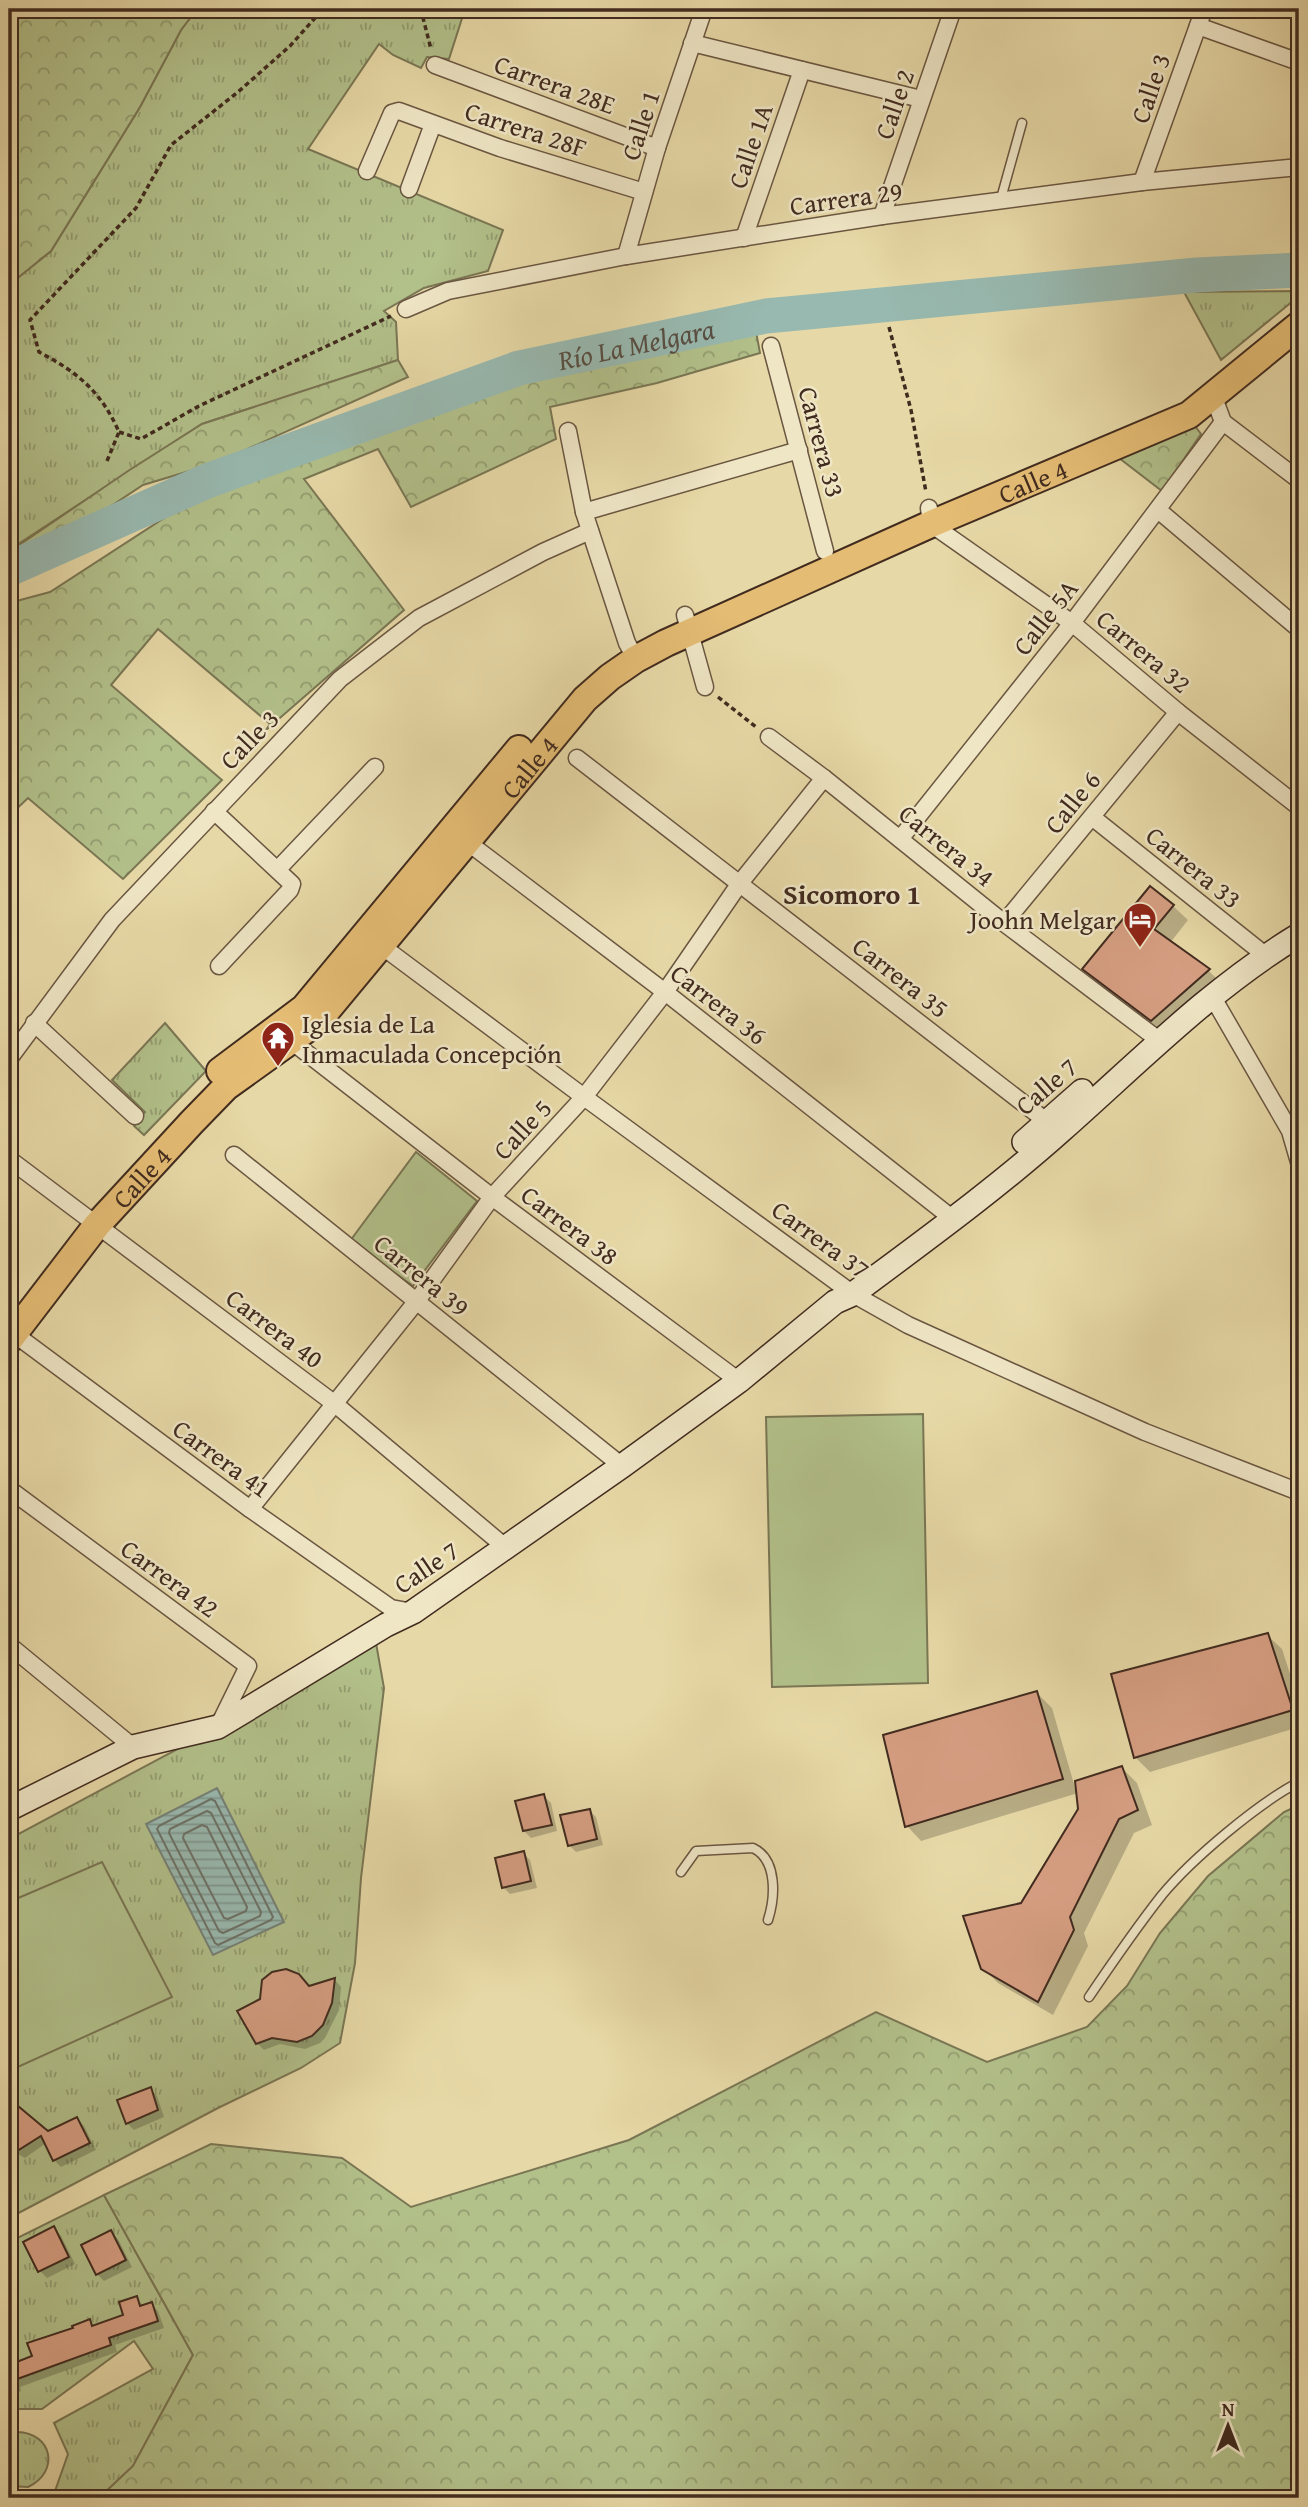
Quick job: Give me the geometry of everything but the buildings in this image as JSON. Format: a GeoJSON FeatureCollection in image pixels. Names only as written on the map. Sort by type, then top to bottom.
{"type":"FeatureCollection","features":[{"type":"Feature","properties":{"kind":"main road","name":"Calle 4"},"geometry":{"type":"LineString","coordinates":[[10,1328],[90,1220],[226,1087],[284,1035],[318,1021],[375,940],[460,835],[632,651],[825,551],[930,516],[1189,415],[1299,325]]}},
{"type":"Feature","properties":{"kind":"main road","name":"Calle 4"},"geometry":{"type":"LineString","coordinates":[[688,623],[930,516]]}},
{"type":"Feature","properties":{"kind":"street","name":"Calle 1"},"geometry":{"type":"LineString","coordinates":[[626,256],[657,148],[704,9]]}},
{"type":"Feature","properties":{"kind":"street","name":"Calle 2"},"geometry":{"type":"LineString","coordinates":[[882,216],[953,9]]}},
{"type":"Feature","properties":{"kind":"street","name":"Calle 3"},"geometry":{"type":"LineString","coordinates":[[1142,182],[1204,9]]}},
{"type":"Feature","properties":{"kind":"street"},"geometry":{"type":"LineString","coordinates":[[1293,9],[1299,12]]}},
{"type":"Feature","properties":{"kind":"street"},"geometry":{"type":"LineString","coordinates":[[1198,26],[1299,62]]}},
{"type":"Feature","properties":{"kind":"street"},"geometry":{"type":"LineString","coordinates":[[692,43],[921,99]]}},
{"type":"Feature","properties":{"kind":"street","name":"Carrera 28E"},"geometry":{"type":"LineString","coordinates":[[435,65],[657,148]]}},
{"type":"Feature","properties":{"kind":"street","name":"Calle 1A"},"geometry":{"type":"LineString","coordinates":[[744,238],[802,70]]}},
{"type":"Feature","properties":{"kind":"street","name":"Carrera 28F"},"geometry":{"type":"LineString","coordinates":[[367,172],[394,111],[500,148],[644,192]]}},
{"type":"Feature","properties":{"kind":"street"},"geometry":{"type":"LineString","coordinates":[[409,189],[433,124]]}},
{"type":"Feature","properties":{"kind":"street","name":"Carrera 29"},"geometry":{"type":"LineString","coordinates":[[406,309],[448,291],[626,256],[882,216],[1142,182],[1299,167]]}},
{"type":"Feature","properties":{"kind":"street","name":"Carrera 33"},"geometry":{"type":"LineString","coordinates":[[771,346],[825,551]]}},
{"type":"Feature","properties":{"kind":"street"},"geometry":{"type":"LineString","coordinates":[[1208,398],[1223,422],[1299,480]]}},
{"type":"Feature","properties":{"kind":"street","name":"Calle 5A"},"geometry":{"type":"LineString","coordinates":[[900,839],[1072,623],[1223,422]]}},
{"type":"Feature","properties":{"kind":"street"},"geometry":{"type":"LineString","coordinates":[[568,431],[584,512],[632,651]]}},
{"type":"Feature","properties":{"kind":"street"},"geometry":{"type":"LineString","coordinates":[[584,512],[799,450]]}},
{"type":"Feature","properties":{"kind":"street"},"geometry":{"type":"LineString","coordinates":[[1158,509],[1299,629]]}},
{"type":"Feature","properties":{"kind":"street","name":"Carrera 32"},"geometry":{"type":"LineString","coordinates":[[930,516],[1072,623],[1178,712],[1299,807]]}},
{"type":"Feature","properties":{"kind":"street","name":"Calle 3"},"geometry":{"type":"LineString","coordinates":[[9,1059],[112,920],[340,679],[419,618],[543,552],[590,531]]}},
{"type":"Feature","properties":{"kind":"street"},"geometry":{"type":"LineString","coordinates":[[688,623],[705,687]]}},
{"type":"Feature","properties":{"kind":"street","name":"Calle 6"},"geometry":{"type":"LineString","coordinates":[[1004,923],[1178,712]]}},
{"type":"Feature","properties":{"kind":"street","name":"Carrera 34"},"geometry":{"type":"LineString","coordinates":[[769,737],[1004,923],[1154,1037]]}},
{"type":"Feature","properties":{"kind":"street","name":"Carrera 35"},"geometry":{"type":"LineString","coordinates":[[578,758],[1054,1127]]}},
{"type":"Feature","properties":{"kind":"street"},"geometry":{"type":"LineString","coordinates":[[278,869],[375,767]]}},
{"type":"Feature","properties":{"kind":"street","name":"Calle 5"},"geometry":{"type":"LineString","coordinates":[[250,1509],[416,1303],[492,1197],[584,1097],[665,992],[740,883],[824,778]]}},
{"type":"Feature","properties":{"kind":"street"},"geometry":{"type":"LineString","coordinates":[[214,811],[292,884],[290,890],[219,966]]}},
{"type":"Feature","properties":{"kind":"street","name":"Carrera 33"},"geometry":{"type":"LineString","coordinates":[[1092,817],[1260,951]]}},
{"type":"Feature","properties":{"kind":"street","name":"Carrera 36"},"geometry":{"type":"LineString","coordinates":[[460,835],[948,1215]]}},
{"type":"Feature","properties":{"kind":"street","name":"Calle 7"},"geometry":{"type":"LineString","coordinates":[[1154,1037],[1212,996],[1299,918]]}},
{"type":"Feature","properties":{"kind":"street","name":"Calle 7"},"geometry":{"type":"LineString","coordinates":[[9,1809],[133,1747],[218,1727],[386,1625],[413,1612],[739,1381],[844,1294],[948,1215],[1054,1127],[1154,1037],[1202,984],[1260,951],[1299,935]]}},
{"type":"Feature","properties":{"kind":"street","name":"Carrera 37"},"geometry":{"type":"LineString","coordinates":[[375,940],[844,1294],[1145,1432],[1299,1492]]}},
{"type":"Feature","properties":{"kind":"street"},"geometry":{"type":"LineString","coordinates":[[1212,996],[1294,1135],[1299,1162]]}},
{"type":"Feature","properties":{"kind":"street"},"geometry":{"type":"LineString","coordinates":[[34,1023],[135,1116]]}},
{"type":"Feature","properties":{"kind":"street","name":"Carrera 38"},"geometry":{"type":"LineString","coordinates":[[284,1035],[492,1197],[739,1381]]}},
{"type":"Feature","properties":{"kind":"street","name":"Carrera 39"},"geometry":{"type":"LineString","coordinates":[[234,1155],[622,1466]]}},
{"type":"Feature","properties":{"kind":"street","name":"Carrera 40"},"geometry":{"type":"LineString","coordinates":[[9,1159],[335,1404],[504,1546]]}},
{"type":"Feature","properties":{"kind":"street","name":"Carrera 41"},"geometry":{"type":"LineString","coordinates":[[10,1328],[250,1509],[391,1608],[413,1612]]}},
{"type":"Feature","properties":{"kind":"street","name":"Carrera 42"},"geometry":{"type":"LineString","coordinates":[[9,1489],[248,1666],[218,1727]]}},
{"type":"Feature","properties":{"kind":"street"},"geometry":{"type":"LineString","coordinates":[[9,1646],[133,1747]]}},
{"type":"Feature","properties":{"kind":"lane"},"geometry":{"type":"LineString","coordinates":[[1000,202],[1022,123]]}},
{"type":"Feature","properties":{"kind":"lane"},"geometry":{"type":"LineString","coordinates":[[1089,1997],[1163,1893],[1210,1848],[1277,1794],[1299,1782]]}},
{"type":"Feature","properties":{"kind":"lane"},"geometry":{"type":"LineString","coordinates":[[681,1872],[696,1851],[753,1848],[761,1851],[774,1886],[768,1920]]}},
{"type":"Feature","properties":{"kind":"path"},"geometry":{"type":"LineString","coordinates":[[107,461],[119,432],[109,409],[72,369],[39,352],[30,320],[135,208],[171,145],[238,92],[290,46],[323,9]]}},
{"type":"Feature","properties":{"kind":"path"},"geometry":{"type":"LineString","coordinates":[[424,9],[422,14],[435,65]]}},
{"type":"Feature","properties":{"kind":"path"},"geometry":{"type":"LineString","coordinates":[[119,432],[141,439],[199,406],[406,309]]}},
{"type":"Feature","properties":{"kind":"path"},"geometry":{"type":"LineString","coordinates":[[889,327],[911,410],[930,516]]}},
{"type":"Feature","properties":{"kind":"path"},"geometry":{"type":"LineString","coordinates":[[705,687],[769,737]]}},
{"type":"Feature","properties":{"kind":"green space"},"geometry":{"type":"Polygon","coordinates":[[[9,9],[197,9],[181,30],[140,107],[51,251],[9,285],[9,9]]]}},
{"type":"Feature","properties":{"kind":"green space"},"geometry":{"type":"Polygon","coordinates":[[[197,9],[465,9],[449,59],[427,57],[421,68],[393,55],[379,44],[308,149],[503,230],[488,271],[424,288],[384,311],[396,322],[398,360],[202,424],[9,550],[9,285],[51,251],[140,107],[181,30],[197,9]]]}},
{"type":"Feature","properties":{"kind":"green space"},"geometry":{"type":"Polygon","coordinates":[[[1299,291],[1299,296],[1221,360],[1184,292],[1299,291]]]}},
{"type":"Feature","properties":{"kind":"green space"},"geometry":{"type":"Polygon","coordinates":[[[755,326],[760,353],[657,383],[550,407],[556,439],[411,507],[378,449],[304,479],[404,610],[266,730],[270,724],[158,629],[111,685],[222,780],[123,879],[28,798],[9,816],[9,603],[50,592],[195,498],[514,376],[755,326]]]}},
{"type":"Feature","properties":{"kind":"green space"},"geometry":{"type":"Polygon","coordinates":[[[398,360],[408,377],[216,463],[143,485],[93,518],[9,552],[202,424],[398,360]]]}},
{"type":"Feature","properties":{"kind":"green space"},"geometry":{"type":"Polygon","coordinates":[[[1195,426],[1201,434],[1162,491],[1119,458],[1195,426]]]}},
{"type":"Feature","properties":{"kind":"green space"},"geometry":{"type":"Polygon","coordinates":[[[165,1023],[206,1071],[144,1135],[134,1126],[145,1112],[112,1080],[165,1023]]]}},
{"type":"Feature","properties":{"kind":"green space"},"geometry":{"type":"Polygon","coordinates":[[[416,1152],[477,1201],[413,1286],[350,1241],[416,1152]]]}},
{"type":"Feature","properties":{"kind":"green space"},"geometry":{"type":"Polygon","coordinates":[[[923,1414],[928,1683],[772,1687],[766,1417],[923,1414]]]}},
{"type":"Feature","properties":{"kind":"green space"},"geometry":{"type":"Polygon","coordinates":[[[376,1643],[384,1688],[361,1878],[355,1963],[340,2043],[301,2068],[218,2108],[9,2218],[9,1839],[376,1643]]]}},
{"type":"Feature","properties":{"kind":"green space"},"geometry":{"type":"Polygon","coordinates":[[[1299,1805],[1299,2498],[99,2498],[133,2466],[193,2355],[104,2195],[211,2144],[342,2158],[411,2207],[629,2140],[876,2012],[987,2062],[1087,2027],[1127,1986],[1160,1933],[1208,1876],[1284,1812],[1299,1805]]]}},
{"type":"Feature","properties":{"kind":"green space"},"geometry":{"type":"Polygon","coordinates":[[[102,1862],[172,1997],[9,2071],[9,1902],[102,1862]]]}},
{"type":"Feature","properties":{"kind":"green space"},"geometry":{"type":"Polygon","coordinates":[[[104,2195],[193,2355],[133,2466],[99,2498],[43,2498],[55,2491],[68,2454],[54,2423],[153,2369],[134,2341],[42,2409],[9,2409],[9,2242],[104,2195]]]}},
{"type":"Feature","properties":{"kind":"green space"},"geometry":{"type":"Polygon","coordinates":[[[17,2432],[38,2439],[48,2454],[45,2472],[28,2487],[9,2486],[9,2435],[17,2432]]]}},
{"type":"Feature","properties":{"kind":"water"},"geometry":{"type":"Polygon","coordinates":[[[217,1788],[284,1922],[213,1955],[146,1824],[217,1788]]]}},
{"type":"Feature","properties":{"kind":"waterway","name":"Río La Melgara"},"geometry":{"type":"LineString","coordinates":[[9,569],[207,481],[519,368],[766,316],[1197,275],[1299,270]]}},
{"type":"Feature","properties":{"kind":"place","name":"Joohn Melgar"},"geometry":{"type":"Point","coordinates":[1140,949]}},
{"type":"Feature","properties":{"kind":"place","name":"Iglesia de La Inmaculada Concepción"},"geometry":{"type":"Point","coordinates":[278,1068]}},
{"type":"Feature","properties":{"kind":"district","name":"Sicomoro 1"},"geometry":{"type":"Point","coordinates":[852,893]}}]}
